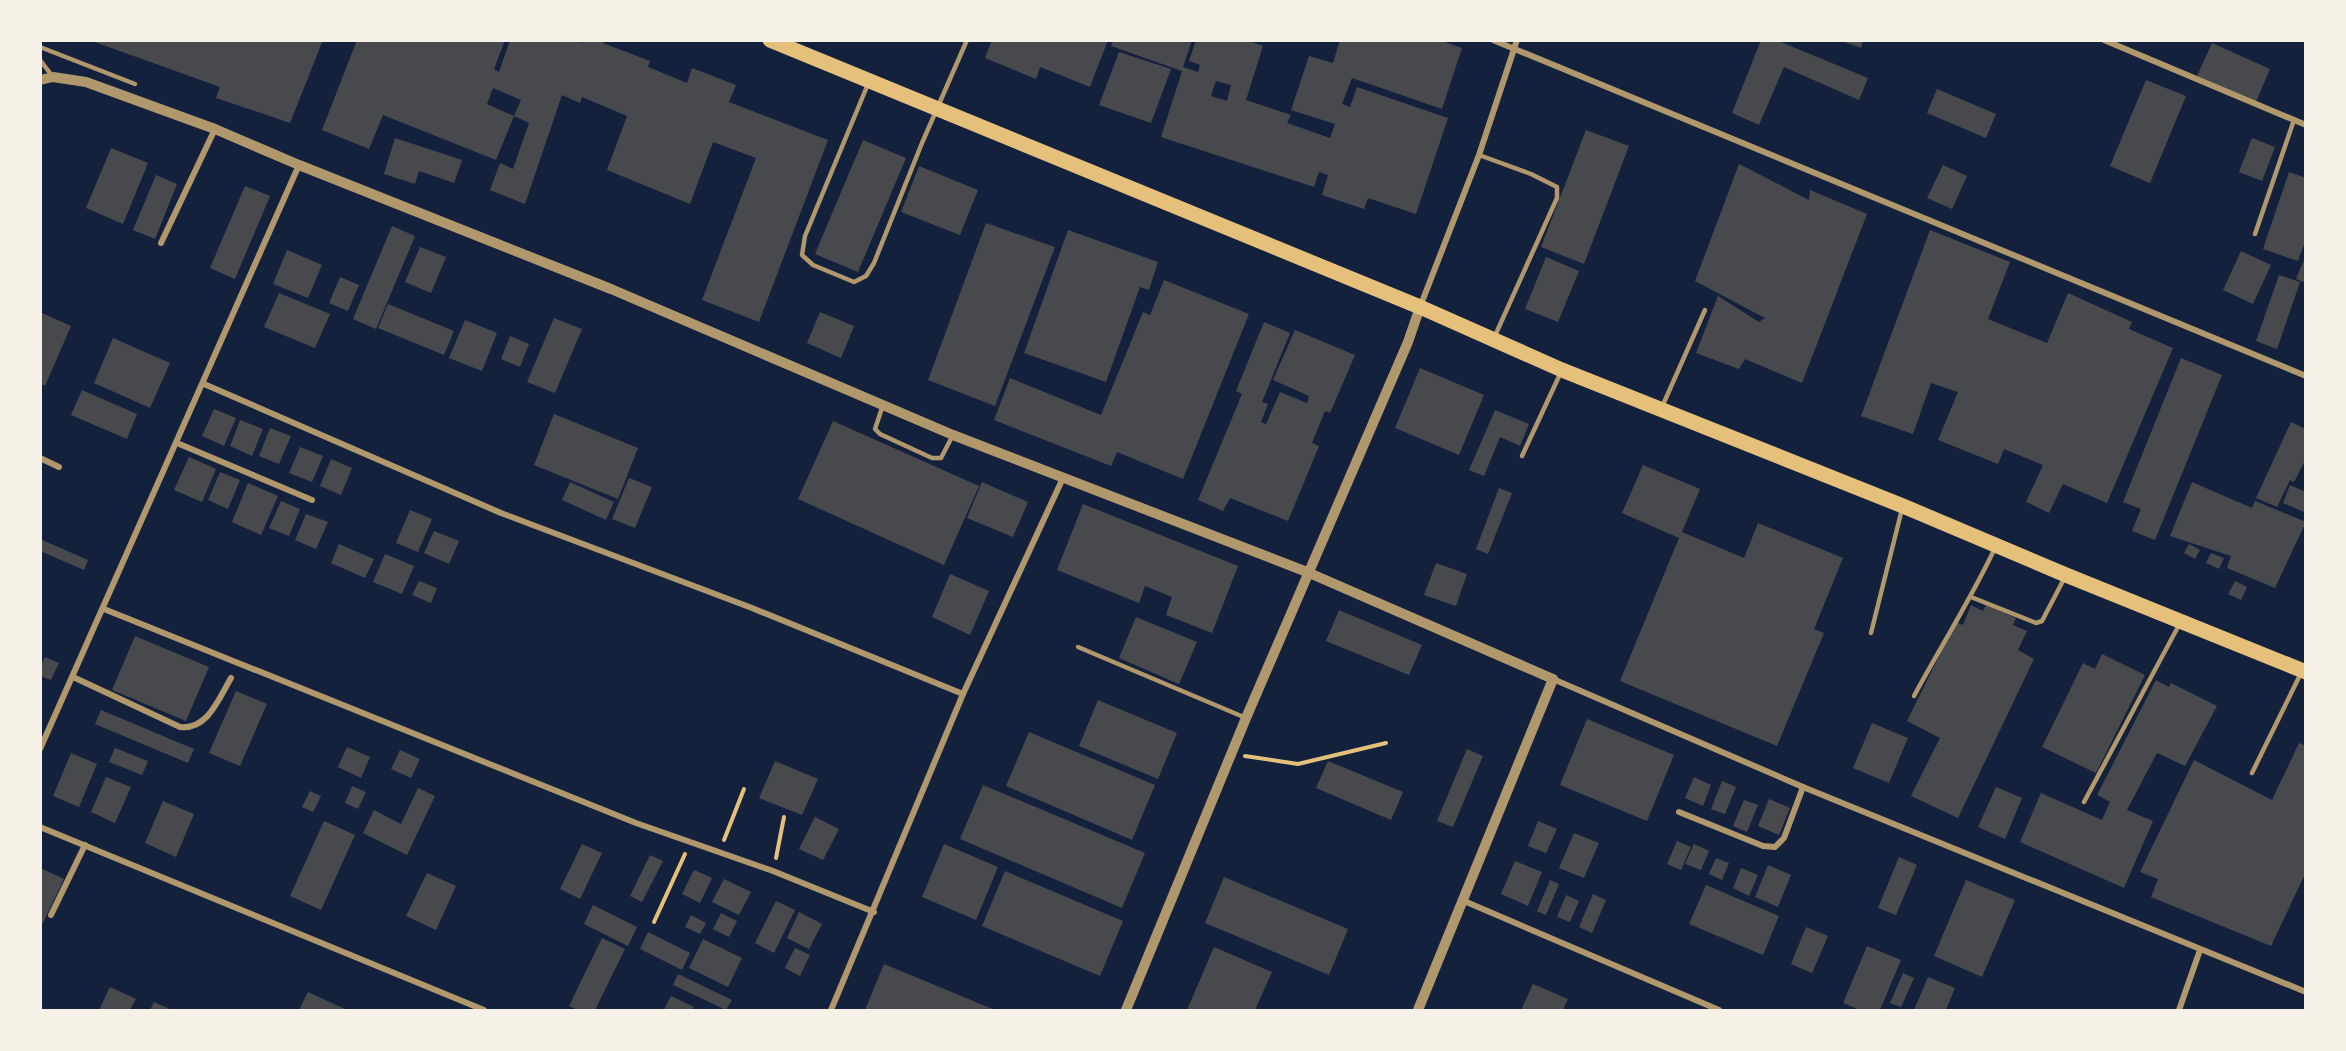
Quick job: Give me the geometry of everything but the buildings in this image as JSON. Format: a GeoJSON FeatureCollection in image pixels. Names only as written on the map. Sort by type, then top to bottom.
{"type":"FeatureCollection","features":[{"type":"Feature","properties":{"kind":"main road"},"geometry":{"type":"LineString","coordinates":[[770,40],[1420,307],[1562,370],[1903,506],[2304,672]]}},
{"type":"Feature","properties":{"kind":"street"},"geometry":{"type":"LineString","coordinates":[[1494,40],[2306,376]]}},
{"type":"Feature","properties":{"kind":"street"},"geometry":{"type":"LineString","coordinates":[[1126,1011],[1307,572],[1403,353],[1479,155],[1517,40]]}},
{"type":"Feature","properties":{"kind":"street"},"geometry":{"type":"LineString","coordinates":[[2104,40],[2306,125]]}},
{"type":"Feature","properties":{"kind":"street"},"geometry":{"type":"LineString","coordinates":[[40,80],[53,77],[86,82],[215,129],[299,165],[610,289],[953,435],[1307,572],[1803,788],[2306,992]]}},
{"type":"Feature","properties":{"kind":"street"},"geometry":{"type":"LineString","coordinates":[[161,243],[215,129]]}},
{"type":"Feature","properties":{"kind":"street"},"geometry":{"type":"LineString","coordinates":[[40,749],[204,384],[299,165]]}},
{"type":"Feature","properties":{"kind":"street"},"geometry":{"type":"LineString","coordinates":[[204,384],[501,513],[752,608],[963,693]]}},
{"type":"Feature","properties":{"kind":"street"},"geometry":{"type":"LineString","coordinates":[[177,443],[312,500]]}},
{"type":"Feature","properties":{"kind":"street"},"geometry":{"type":"LineString","coordinates":[[40,458],[59,467]]}},
{"type":"Feature","properties":{"kind":"street"},"geometry":{"type":"LineString","coordinates":[[831,1011],[963,693],[1063,478]]}},
{"type":"Feature","properties":{"kind":"street"},"geometry":{"type":"LineString","coordinates":[[104,609],[369,717],[690,842],[773,871],[874,912]]}},
{"type":"Feature","properties":{"kind":"street"},"geometry":{"type":"LineString","coordinates":[[73,677],[180,727],[189,728],[210,714],[231,678]]}},
{"type":"Feature","properties":{"kind":"street"},"geometry":{"type":"LineString","coordinates":[[1418,1011],[1553,679]]}},
{"type":"Feature","properties":{"kind":"street"},"geometry":{"type":"LineString","coordinates":[[1679,812],[1763,846],[1775,847],[1784,838],[1803,788]]}},
{"type":"Feature","properties":{"kind":"street"},"geometry":{"type":"LineString","coordinates":[[40,827],[484,1011]]}},
{"type":"Feature","properties":{"kind":"street"},"geometry":{"type":"LineString","coordinates":[[51,915],[86,845]]}},
{"type":"Feature","properties":{"kind":"street"},"geometry":{"type":"LineString","coordinates":[[1464,901],[1719,1011]]}},
{"type":"Feature","properties":{"kind":"street"},"geometry":{"type":"LineString","coordinates":[[2179,1011],[2200,950]]}},
{"type":"Feature","properties":{"kind":"lane"},"geometry":{"type":"LineString","coordinates":[[870,82],[805,236],[802,255],[813,265],[854,282],[866,276],[874,263],[922,143],[967,40]]}},
{"type":"Feature","properties":{"kind":"lane"},"geometry":{"type":"LineString","coordinates":[[40,47],[135,84]]}},
{"type":"Feature","properties":{"kind":"lane"},"geometry":{"type":"LineString","coordinates":[[40,60],[53,77]]}},
{"type":"Feature","properties":{"kind":"lane"},"geometry":{"type":"LineString","coordinates":[[2255,234],[2294,120]]}},
{"type":"Feature","properties":{"kind":"lane"},"geometry":{"type":"LineString","coordinates":[[1479,155],[1531,174],[1557,187],[1557,198],[1494,339]]}},
{"type":"Feature","properties":{"kind":"lane"},"geometry":{"type":"LineString","coordinates":[[1660,410],[1706,310]]}},
{"type":"Feature","properties":{"kind":"lane"},"geometry":{"type":"LineString","coordinates":[[1522,456],[1562,370]]}},
{"type":"Feature","properties":{"kind":"lane"},"geometry":{"type":"LineString","coordinates":[[883,405],[874,429],[932,459],[941,458],[953,435]]}},
{"type":"Feature","properties":{"kind":"lane"},"geometry":{"type":"LineString","coordinates":[[1871,633],[1903,506]]}},
{"type":"Feature","properties":{"kind":"lane"},"geometry":{"type":"LineString","coordinates":[[1914,696],[1957,617],[1971,597],[1996,546]]}},
{"type":"Feature","properties":{"kind":"lane"},"geometry":{"type":"LineString","coordinates":[[1971,597],[2036,623],[2042,621],[2066,575]]}},
{"type":"Feature","properties":{"kind":"lane"},"geometry":{"type":"LineString","coordinates":[[2084,802],[2181,622]]}},
{"type":"Feature","properties":{"kind":"lane"},"geometry":{"type":"LineString","coordinates":[[1078,647],[1246,718]]}},
{"type":"Feature","properties":{"kind":"lane"},"geometry":{"type":"LineString","coordinates":[[2252,773],[2304,672]]}},
{"type":"Feature","properties":{"kind":"path"},"geometry":{"type":"LineString","coordinates":[[1233,754],[1298,764],[1386,743]]}},
{"type":"Feature","properties":{"kind":"path"},"geometry":{"type":"LineString","coordinates":[[719,852],[744,789]]}},
{"type":"Feature","properties":{"kind":"path"},"geometry":{"type":"LineString","coordinates":[[773,871],[784,817]]}},
{"type":"Feature","properties":{"kind":"path"},"geometry":{"type":"LineString","coordinates":[[654,922],[690,842]]}}]}
